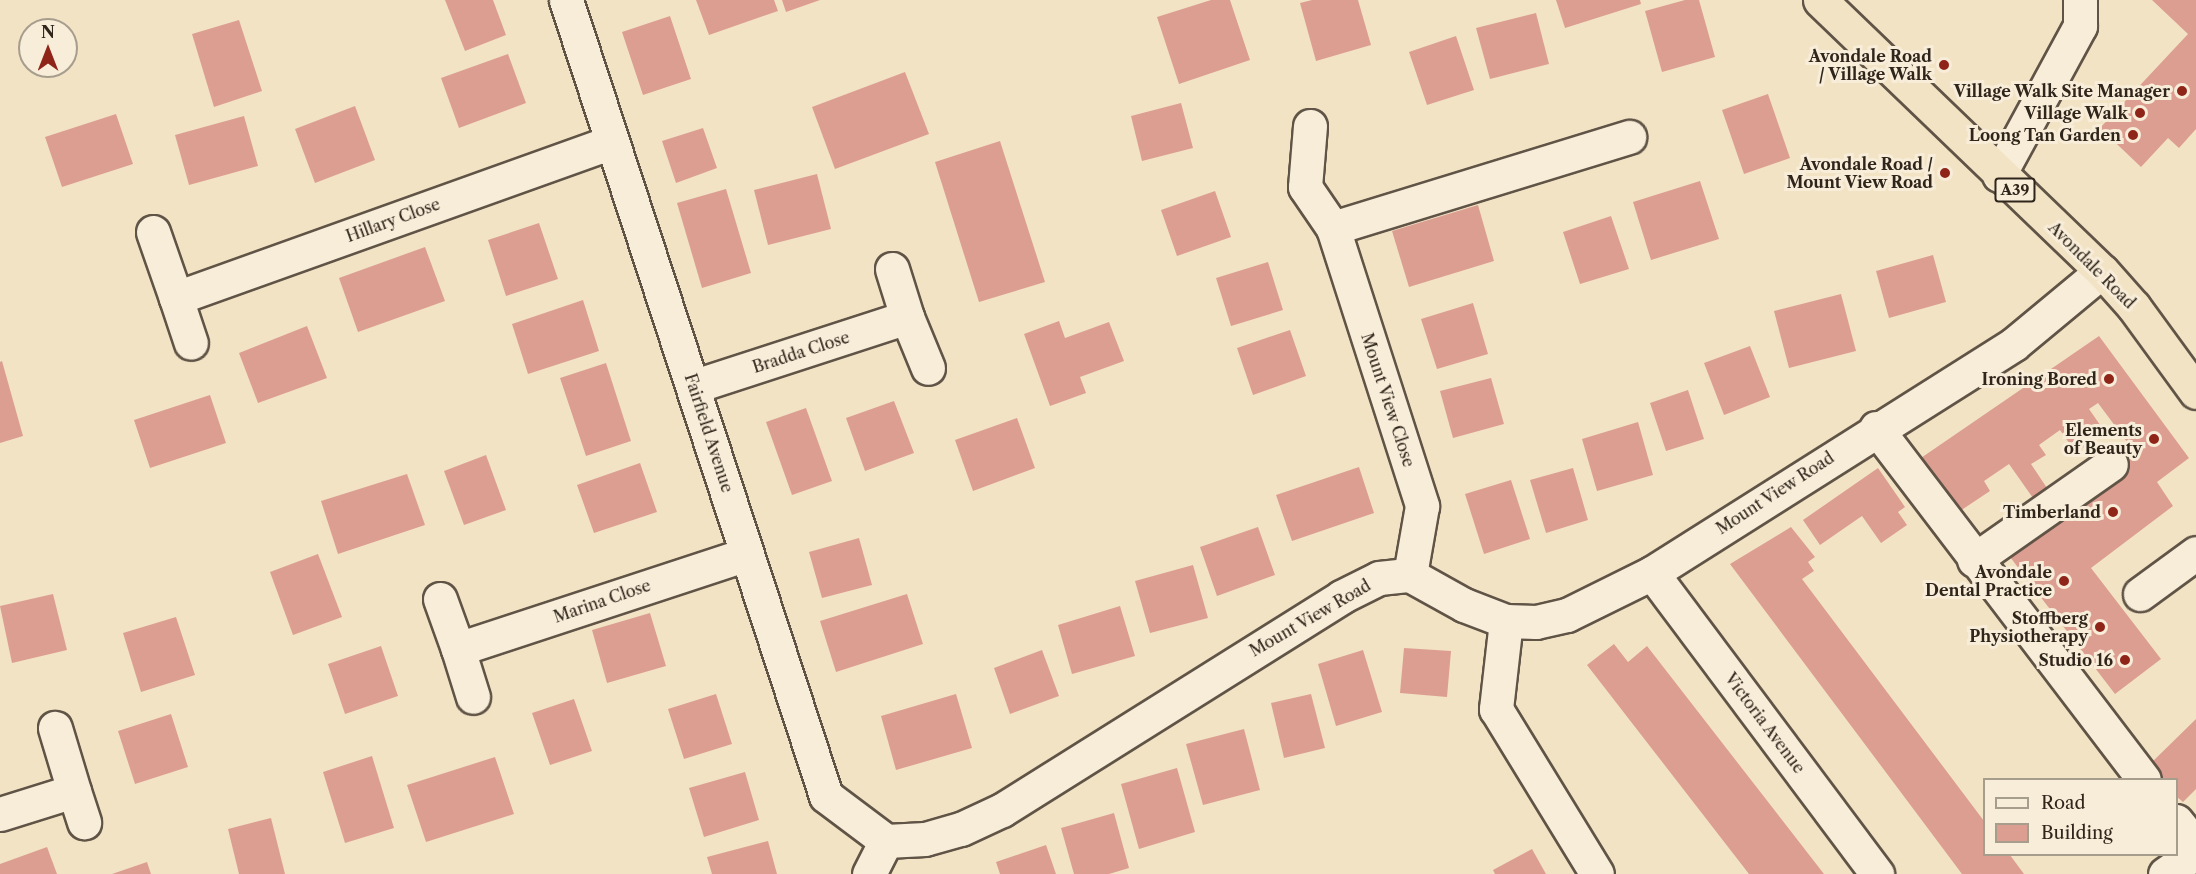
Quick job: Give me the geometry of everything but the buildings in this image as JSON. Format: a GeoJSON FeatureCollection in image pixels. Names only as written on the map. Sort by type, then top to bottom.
{"type":"FeatureCollection","features":[{"type":"Feature","properties":{"kind":"highway","name":"Avondale Road"},"geometry":{"type":"LineString","coordinates":[[1831,3],[1999,174],[2102,271],[2134,306],[2196,392]]}},
{"type":"Feature","properties":{"kind":"street","name":"Fairfield Avenue"},"geometry":{"type":"LineString","coordinates":[[566,0],[610,143],[694,386],[826,796],[886,841]]}},
{"type":"Feature","properties":{"kind":"street"},"geometry":{"type":"LineString","coordinates":[[1999,174],[2080,26],[2080,0]]}},
{"type":"Feature","properties":{"kind":"street","name":"Mount View Close"},"geometry":{"type":"LineString","coordinates":[[1310,126],[1305,187],[1333,228],[1422,506],[1410,574]]}},
{"type":"Feature","properties":{"kind":"street"},"geometry":{"type":"LineString","coordinates":[[1333,228],[1629,137]]}},
{"type":"Feature","properties":{"kind":"street","name":"Hillary Close"},"geometry":{"type":"LineString","coordinates":[[176,298],[610,143]]}},
{"type":"Feature","properties":{"kind":"street"},"geometry":{"type":"LineString","coordinates":[[153,232],[191,343]]}},
{"type":"Feature","properties":{"kind":"street"},"geometry":{"type":"LineString","coordinates":[[892,269],[907,317],[928,368]]}},
{"type":"Feature","properties":{"kind":"street","name":"Mount View Road"},"geometry":{"type":"LineString","coordinates":[[886,841],[925,839],[961,829],[1002,810],[1341,597],[1379,578],[1410,574],[1464,605],[1506,621],[1536,622],[1567,615],[1652,573],[1876,428],[2014,344],[2102,271]]}},
{"type":"Feature","properties":{"kind":"street","name":"Bradda Close"},"geometry":{"type":"LineString","coordinates":[[694,386],[907,317]]}},
{"type":"Feature","properties":{"kind":"street"},"geometry":{"type":"LineString","coordinates":[[1876,428],[1974,560],[2142,778]]}},
{"type":"Feature","properties":{"kind":"street"},"geometry":{"type":"LineString","coordinates":[[1974,560],[2111,464]]}},
{"type":"Feature","properties":{"kind":"street"},"geometry":{"type":"LineString","coordinates":[[2140,594],[2196,553]]}},
{"type":"Feature","properties":{"kind":"street","name":"Marina Close"},"geometry":{"type":"LineString","coordinates":[[458,649],[747,554]]}},
{"type":"Feature","properties":{"kind":"street","name":"Victoria Avenue"},"geometry":{"type":"LineString","coordinates":[[1652,573],[1877,874]]}},
{"type":"Feature","properties":{"kind":"street"},"geometry":{"type":"LineString","coordinates":[[440,599],[472,697]]}},
{"type":"Feature","properties":{"kind":"street"},"geometry":{"type":"LineString","coordinates":[[1506,621],[1496,709],[1597,874]]}},
{"type":"Feature","properties":{"kind":"street"},"geometry":{"type":"LineString","coordinates":[[55,728],[84,822]]}},
{"type":"Feature","properties":{"kind":"street"},"geometry":{"type":"LineString","coordinates":[[0,814],[74,791]]}},
{"type":"Feature","properties":{"kind":"street"},"geometry":{"type":"LineString","coordinates":[[2178,824],[2196,846]]}},
{"type":"Feature","properties":{"kind":"street"},"geometry":{"type":"LineString","coordinates":[[869,874],[886,841]]}},
{"type":"Feature","properties":{"kind":"street"},"geometry":{"type":"LineString","coordinates":[[2165,874],[2196,852]]}},
{"type":"Feature","properties":{"kind":"place","name":"Avondale Road / Village Walk"},"geometry":{"type":"Point","coordinates":[1944,65]}},
{"type":"Feature","properties":{"kind":"place","name":"Village Walk Site Manager"},"geometry":{"type":"Point","coordinates":[2182,91]}},
{"type":"Feature","properties":{"kind":"place","name":"Village Walk"},"geometry":{"type":"Point","coordinates":[2140,113]}},
{"type":"Feature","properties":{"kind":"place","name":"Loong Tan Garden"},"geometry":{"type":"Point","coordinates":[2133,135]}},
{"type":"Feature","properties":{"kind":"place","name":"Avondale Road / Mount View Road"},"geometry":{"type":"Point","coordinates":[1945,173]}},
{"type":"Feature","properties":{"kind":"place","name":"Ironing Bored"},"geometry":{"type":"Point","coordinates":[2109,379]}},
{"type":"Feature","properties":{"kind":"place","name":"Elements of Beauty"},"geometry":{"type":"Point","coordinates":[2154,439]}},
{"type":"Feature","properties":{"kind":"place","name":"Timberland"},"geometry":{"type":"Point","coordinates":[2113,512]}},
{"type":"Feature","properties":{"kind":"place","name":"Avondale Dental Practice"},"geometry":{"type":"Point","coordinates":[2064,581]}},
{"type":"Feature","properties":{"kind":"place","name":"Stoffberg Physiotherapy"},"geometry":{"type":"Point","coordinates":[2100,627]}},
{"type":"Feature","properties":{"kind":"place","name":"Studio 16"},"geometry":{"type":"Point","coordinates":[2125,660]}}]}
